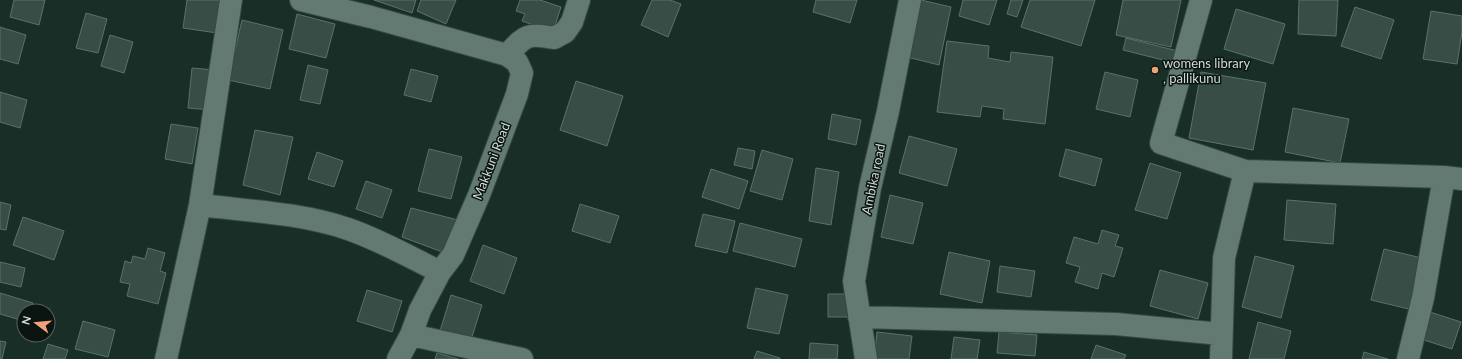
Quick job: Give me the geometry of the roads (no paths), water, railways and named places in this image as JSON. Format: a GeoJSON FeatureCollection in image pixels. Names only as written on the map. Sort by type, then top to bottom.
{"type":"FeatureCollection","features":[{"type":"Feature","properties":{"kind":"street"},"geometry":{"type":"LineString","coordinates":[[166,359],[200,205],[231,0]]}},
{"type":"Feature","properties":{"kind":"street"},"geometry":{"type":"LineString","coordinates":[[301,0],[379,19],[508,55],[524,38],[537,35],[554,38],[565,32],[572,22],[579,0]]}},
{"type":"Feature","properties":{"kind":"street","name":"Ambika road"},"geometry":{"type":"LineString","coordinates":[[866,359],[854,281],[870,188],[888,112],[910,0]]}},
{"type":"Feature","properties":{"kind":"street"},"geometry":{"type":"LineString","coordinates":[[1201,0],[1161,143],[1245,171],[1453,178],[1408,359]]}},
{"type":"Feature","properties":{"kind":"street","name":"Makkuni Road"},"geometry":{"type":"LineString","coordinates":[[398,359],[411,335],[420,310],[440,272],[453,255],[518,94],[522,73],[517,62],[508,55]]}},
{"type":"Feature","properties":{"kind":"street"},"geometry":{"type":"LineString","coordinates":[[1221,359],[1224,258],[1245,171]]}},
{"type":"Feature","properties":{"kind":"street"},"geometry":{"type":"LineString","coordinates":[[200,205],[305,217],[348,229],[386,245],[440,272]]}},
{"type":"Feature","properties":{"kind":"street"},"geometry":{"type":"LineString","coordinates":[[860,317],[1116,324],[1222,334]]}},
{"type":"Feature","properties":{"kind":"street"},"geometry":{"type":"LineString","coordinates":[[411,335],[522,359]]}},
{"type":"Feature","properties":{"kind":"place","name":"womens library , pallikunu"},"geometry":{"type":"Point","coordinates":[1155,70]}}]}
